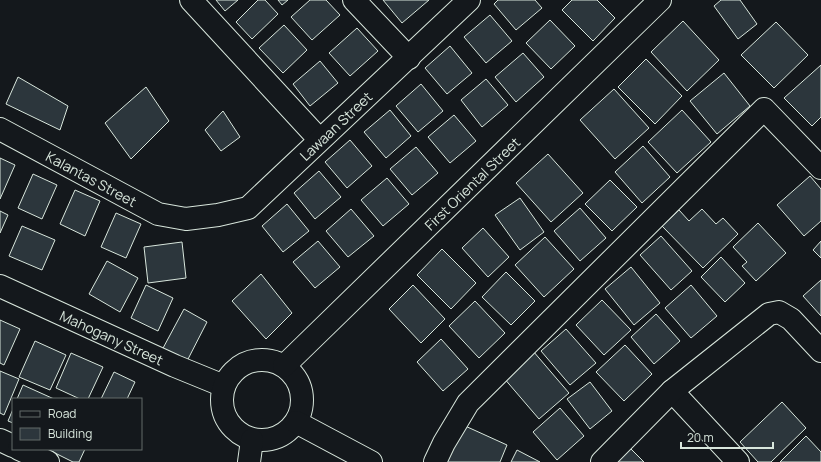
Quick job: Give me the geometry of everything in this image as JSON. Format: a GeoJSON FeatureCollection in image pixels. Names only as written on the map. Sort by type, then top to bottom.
{"type":"FeatureCollection","features":[{"type":"Feature","properties":{"kind":"street"},"geometry":{"type":"LineString","coordinates":[[190,0],[319,139]]}},
{"type":"Feature","properties":{"kind":"street"},"geometry":{"type":"LineString","coordinates":[[354,0],[409,58]]}},
{"type":"Feature","properties":{"kind":"street","name":"Lawaan Street"},"geometry":{"type":"LineString","coordinates":[[186,219],[218,215],[248,208],[319,139],[409,58],[469,0]]}},
{"type":"Feature","properties":{"kind":"street","name":"First Oriental Street"},"geometry":{"type":"LineString","coordinates":[[284,366],[660,0]]}},
{"type":"Feature","properties":{"kind":"street"},"geometry":{"type":"LineString","coordinates":[[435,462],[450,432],[468,403],[764,109],[821,168]]}},
{"type":"Feature","properties":{"kind":"street","name":"Kalantas Street"},"geometry":{"type":"LineString","coordinates":[[0,129],[158,214],[186,219]]}},
{"type":"Feature","properties":{"kind":"street","name":"Mahogany Street"},"geometry":{"type":"LineString","coordinates":[[0,286],[175,366],[224,386]]}},
{"type":"Feature","properties":{"kind":"street"},"geometry":{"type":"LineString","coordinates":[[602,462],[672,391],[769,314],[779,312],[791,319],[821,351]]}},
{"type":"Feature","properties":{"kind":"street"},"geometry":{"type":"LineString","coordinates":[[256,360],[271,361],[284,366],[295,377],[301,392],[301,408],[296,422],[288,431],[277,438],[265,441],[252,440],[240,434],[230,425],[223,413],[222,399],[224,386],[232,374],[243,365],[256,360]]}},
{"type":"Feature","properties":{"kind":"street"},"geometry":{"type":"LineString","coordinates":[[672,391],[738,462]]}},
{"type":"Feature","properties":{"kind":"street"},"geometry":{"type":"LineString","coordinates":[[296,422],[371,462]]}},
{"type":"Feature","properties":{"kind":"street"},"geometry":{"type":"LineString","coordinates":[[0,440],[12,446]]}},
{"type":"Feature","properties":{"kind":"street"},"geometry":{"type":"LineString","coordinates":[[249,462],[252,440]]}},
{"type":"Feature","properties":{"kind":"street"},"geometry":{"type":"LineString","coordinates":[[21,450],[48,462]]}},
{"type":"Feature","properties":{"kind":"building"},"geometry":{"type":"Polygon","coordinates":[[[216,0],[238,0],[225,11],[216,0]]]}},
{"type":"Feature","properties":{"kind":"building"},"geometry":{"type":"Polygon","coordinates":[[[258,0],[265,0],[278,14],[252,39],[236,22],[258,0]]]}},
{"type":"Feature","properties":{"kind":"building"},"geometry":{"type":"Polygon","coordinates":[[[278,0],[288,0],[282,5],[278,0]]]}},
{"type":"Feature","properties":{"kind":"building"},"geometry":{"type":"Polygon","coordinates":[[[310,0],[326,0],[340,15],[312,40],[291,17],[310,0]]]}},
{"type":"Feature","properties":{"kind":"building"},"geometry":{"type":"Polygon","coordinates":[[[383,0],[429,0],[402,23],[383,0]]]}},
{"type":"Feature","properties":{"kind":"building"},"geometry":{"type":"Polygon","coordinates":[[[498,0],[535,0],[542,8],[516,30],[494,4],[498,0]]]}},
{"type":"Feature","properties":{"kind":"building"},"geometry":{"type":"Polygon","coordinates":[[[572,0],[597,0],[615,18],[593,41],[562,10],[572,0]]]}},
{"type":"Feature","properties":{"kind":"building"},"geometry":{"type":"Polygon","coordinates":[[[721,0],[740,0],[757,24],[738,39],[714,6],[721,0]]]}},
{"type":"Feature","properties":{"kind":"building"},"geometry":{"type":"Polygon","coordinates":[[[490,15],[512,41],[486,63],[464,37],[490,15]]]}},
{"type":"Feature","properties":{"kind":"building"},"geometry":{"type":"Polygon","coordinates":[[[550,20],[575,46],[551,69],[526,43],[550,20]]]}},
{"type":"Feature","properties":{"kind":"building"},"geometry":{"type":"Polygon","coordinates":[[[683,21],[719,60],[687,91],[651,52],[683,21]]]}},
{"type":"Feature","properties":{"kind":"building"},"geometry":{"type":"Polygon","coordinates":[[[776,22],[808,55],[774,88],[741,55],[776,22]]]}},
{"type":"Feature","properties":{"kind":"building"},"geometry":{"type":"Polygon","coordinates":[[[284,25],[307,50],[283,73],[259,48],[284,25]]]}},
{"type":"Feature","properties":{"kind":"building"},"geometry":{"type":"Polygon","coordinates":[[[357,28],[378,51],[350,76],[329,53],[357,28]]]}},
{"type":"Feature","properties":{"kind":"building"},"geometry":{"type":"Polygon","coordinates":[[[450,46],[472,73],[447,94],[425,68],[450,46]]]}},
{"type":"Feature","properties":{"kind":"building"},"geometry":{"type":"Polygon","coordinates":[[[523,53],[544,77],[516,102],[495,77],[523,53]]]}},
{"type":"Feature","properties":{"kind":"building"},"geometry":{"type":"Polygon","coordinates":[[[646,59],[682,96],[655,124],[618,87],[646,59]]]}},
{"type":"Feature","properties":{"kind":"building"},"geometry":{"type":"Polygon","coordinates":[[[320,61],[338,83],[310,106],[293,84],[320,61]]]}},
{"type":"Feature","properties":{"kind":"building"},"geometry":{"type":"Polygon","coordinates":[[[821,65],[821,117],[812,126],[784,98],[821,65]]]}},
{"type":"Feature","properties":{"kind":"building"},"geometry":{"type":"Polygon","coordinates":[[[724,73],[750,106],[717,134],[690,101],[724,73]]]}},
{"type":"Feature","properties":{"kind":"building"},"geometry":{"type":"Polygon","coordinates":[[[18,77],[68,106],[60,130],[6,104],[18,77]]]}},
{"type":"Feature","properties":{"kind":"building"},"geometry":{"type":"Polygon","coordinates":[[[486,79],[508,105],[482,127],[461,100],[486,79]]]}},
{"type":"Feature","properties":{"kind":"building"},"geometry":{"type":"Polygon","coordinates":[[[421,84],[443,111],[418,132],[396,106],[421,84]]]}},
{"type":"Feature","properties":{"kind":"building"},"geometry":{"type":"Polygon","coordinates":[[[146,87],[169,121],[131,159],[105,123],[146,87]]]}},
{"type":"Feature","properties":{"kind":"building"},"geometry":{"type":"Polygon","coordinates":[[[614,89],[649,128],[615,159],[580,120],[614,89]]]}},
{"type":"Feature","properties":{"kind":"building"},"geometry":{"type":"Polygon","coordinates":[[[390,110],[411,136],[386,158],[364,132],[390,110]]]}},
{"type":"Feature","properties":{"kind":"building"},"geometry":{"type":"Polygon","coordinates":[[[682,110],[711,142],[677,173],[648,142],[682,110]]]}},
{"type":"Feature","properties":{"kind":"building"},"geometry":{"type":"Polygon","coordinates":[[[223,111],[240,137],[221,151],[205,130],[223,111]]]}},
{"type":"Feature","properties":{"kind":"building"},"geometry":{"type":"Polygon","coordinates":[[[454,115],[476,141],[450,163],[428,137],[454,115]]]}},
{"type":"Feature","properties":{"kind":"building"},"geometry":{"type":"Polygon","coordinates":[[[350,140],[372,166],[347,188],[325,162],[350,140]]]}},
{"type":"Feature","properties":{"kind":"building"},"geometry":{"type":"Polygon","coordinates":[[[643,146],[670,177],[642,203],[615,172],[643,146]]]}},
{"type":"Feature","properties":{"kind":"building"},"geometry":{"type":"Polygon","coordinates":[[[416,147],[438,173],[412,195],[390,169],[416,147]]]}},
{"type":"Feature","properties":{"kind":"building"},"geometry":{"type":"Polygon","coordinates":[[[548,154],[583,193],[551,222],[516,183],[548,154]]]}},
{"type":"Feature","properties":{"kind":"building"},"geometry":{"type":"Polygon","coordinates":[[[0,158],[15,165],[0,199],[0,158]]]}},
{"type":"Feature","properties":{"kind":"building"},"geometry":{"type":"Polygon","coordinates":[[[319,171],[341,197],[315,219],[294,193],[319,171]]]}},
{"type":"Feature","properties":{"kind":"building"},"geometry":{"type":"Polygon","coordinates":[[[33,174],[57,185],[42,219],[18,208],[33,174]]]}},
{"type":"Feature","properties":{"kind":"building"},"geometry":{"type":"Polygon","coordinates":[[[810,176],[821,189],[821,221],[804,236],[777,205],[810,176]]]}},
{"type":"Feature","properties":{"kind":"building"},"geometry":{"type":"Polygon","coordinates":[[[387,178],[409,204],[383,226],[361,200],[387,178]]]}},
{"type":"Feature","properties":{"kind":"building"},"geometry":{"type":"Polygon","coordinates":[[[610,180],[637,207],[612,231],[585,204],[610,180]]]}},
{"type":"Feature","properties":{"kind":"building"},"geometry":{"type":"Polygon","coordinates":[[[75,190],[100,201],[85,236],[60,224],[75,190]]]}},
{"type":"Feature","properties":{"kind":"building"},"geometry":{"type":"Polygon","coordinates":[[[520,198],[544,232],[520,250],[495,215],[520,198]]]}},
{"type":"Feature","properties":{"kind":"building"},"geometry":{"type":"Polygon","coordinates":[[[287,204],[309,231],[283,252],[262,226],[287,204]]]}},
{"type":"Feature","properties":{"kind":"building"},"geometry":{"type":"Polygon","coordinates":[[[580,208],[606,238],[580,261],[554,231],[580,208]]]}},
{"type":"Feature","properties":{"kind":"building"},"geometry":{"type":"Polygon","coordinates":[[[351,209],[374,236],[348,257],[326,231],[351,209]]]}},
{"type":"Feature","properties":{"kind":"building"},"geometry":{"type":"Polygon","coordinates":[[[702,209],[716,224],[723,218],[738,234],[703,268],[662,226],[679,210],[689,221],[702,209]]]}},
{"type":"Feature","properties":{"kind":"building"},"geometry":{"type":"Polygon","coordinates":[[[0,211],[8,215],[0,233],[0,211]]]}},
{"type":"Feature","properties":{"kind":"building"},"geometry":{"type":"Polygon","coordinates":[[[116,213],[141,224],[126,258],[101,247],[116,213]]]}},
{"type":"Feature","properties":{"kind":"building"},"geometry":{"type":"Polygon","coordinates":[[[758,223],[786,253],[756,281],[742,266],[747,262],[733,247],[758,223]]]}},
{"type":"Feature","properties":{"kind":"building"},"geometry":{"type":"Polygon","coordinates":[[[22,226],[55,240],[42,270],[9,256],[22,226]]]}},
{"type":"Feature","properties":{"kind":"building"},"geometry":{"type":"Polygon","coordinates":[[[483,228],[509,257],[488,277],[462,248],[483,228]]]}},
{"type":"Feature","properties":{"kind":"building"},"geometry":{"type":"Polygon","coordinates":[[[661,236],[692,271],[671,290],[640,255],[661,236]]]}},
{"type":"Feature","properties":{"kind":"building"},"geometry":{"type":"Polygon","coordinates":[[[545,237],[574,269],[544,297],[515,265],[545,237]]]}},
{"type":"Feature","properties":{"kind":"building"},"geometry":{"type":"Polygon","coordinates":[[[318,241],[340,267],[315,288],[293,262],[318,241]]]}},
{"type":"Feature","properties":{"kind":"building"},"geometry":{"type":"Polygon","coordinates":[[[821,241],[821,258],[813,250],[821,241]]]}},
{"type":"Feature","properties":{"kind":"building"},"geometry":{"type":"Polygon","coordinates":[[[182,242],[186,278],[148,283],[144,247],[182,242]]]}},
{"type":"Feature","properties":{"kind":"building"},"geometry":{"type":"Polygon","coordinates":[[[442,249],[476,283],[451,309],[417,275],[442,249]]]}},
{"type":"Feature","properties":{"kind":"building"},"geometry":{"type":"Polygon","coordinates":[[[721,257],[745,283],[725,302],[701,277],[721,257]]]}},
{"type":"Feature","properties":{"kind":"building"},"geometry":{"type":"Polygon","coordinates":[[[107,261],[138,278],[120,312],[89,294],[107,261]]]}},
{"type":"Feature","properties":{"kind":"building"},"geometry":{"type":"Polygon","coordinates":[[[631,267],[660,303],[634,325],[605,289],[631,267]]]}},
{"type":"Feature","properties":{"kind":"building"},"geometry":{"type":"Polygon","coordinates":[[[506,272],[535,301],[511,325],[482,297],[506,272]]]}},
{"type":"Feature","properties":{"kind":"building"},"geometry":{"type":"Polygon","coordinates":[[[261,274],[292,313],[266,339],[232,301],[261,274]]]}},
{"type":"Feature","properties":{"kind":"building"},"geometry":{"type":"Polygon","coordinates":[[[821,280],[821,316],[803,296],[821,280]]]}},
{"type":"Feature","properties":{"kind":"building"},"geometry":{"type":"Polygon","coordinates":[[[146,285],[173,298],[158,331],[131,318],[146,285]]]}},
{"type":"Feature","properties":{"kind":"building"},"geometry":{"type":"Polygon","coordinates":[[[413,285],[445,319],[421,343],[389,309],[413,285]]]}},
{"type":"Feature","properties":{"kind":"building"},"geometry":{"type":"Polygon","coordinates":[[[691,285],[717,316],[691,338],[665,308],[691,285]]]}},
{"type":"Feature","properties":{"kind":"building"},"geometry":{"type":"Polygon","coordinates":[[[602,300],[631,330],[604,355],[576,325],[602,300]]]}},
{"type":"Feature","properties":{"kind":"building"},"geometry":{"type":"Polygon","coordinates":[[[475,301],[505,333],[479,358],[449,326],[475,301]]]}},
{"type":"Feature","properties":{"kind":"building"},"geometry":{"type":"Polygon","coordinates":[[[184,309],[207,322],[186,363],[162,350],[184,309]]]}},
{"type":"Feature","properties":{"kind":"building"},"geometry":{"type":"Polygon","coordinates":[[[656,314],[680,341],[654,364],[631,337],[656,314]]]}},
{"type":"Feature","properties":{"kind":"building"},"geometry":{"type":"Polygon","coordinates":[[[0,320],[20,329],[4,365],[0,363],[0,320]]]}},
{"type":"Feature","properties":{"kind":"building"},"geometry":{"type":"Polygon","coordinates":[[[566,329],[596,363],[570,385],[541,351],[566,329]]]}},
{"type":"Feature","properties":{"kind":"building"},"geometry":{"type":"Polygon","coordinates":[[[441,339],[468,369],[443,391],[417,362],[441,339]]]}},
{"type":"Feature","properties":{"kind":"building"},"geometry":{"type":"Polygon","coordinates":[[[35,341],[66,355],[50,390],[19,377],[35,341]]]}},
{"type":"Feature","properties":{"kind":"building"},"geometry":{"type":"Polygon","coordinates":[[[625,345],[652,374],[624,401],[596,372],[625,345]]]}},
{"type":"Feature","properties":{"kind":"building"},"geometry":{"type":"Polygon","coordinates":[[[533,351],[569,393],[539,419],[503,377],[533,351]]]}},
{"type":"Feature","properties":{"kind":"building"},"geometry":{"type":"Polygon","coordinates":[[[71,353],[103,367],[88,398],[78,398],[56,388],[71,353]]]}},
{"type":"Feature","properties":{"kind":"building"},"geometry":{"type":"Polygon","coordinates":[[[0,371],[19,379],[4,415],[0,413],[0,371]]]}},
{"type":"Feature","properties":{"kind":"building"},"geometry":{"type":"Polygon","coordinates":[[[114,372],[135,382],[127,398],[101,398],[114,372]]]}},
{"type":"Feature","properties":{"kind":"building"},"geometry":{"type":"Polygon","coordinates":[[[590,382],[612,411],[590,429],[567,399],[590,382]]]}},
{"type":"Feature","properties":{"kind":"building"},"geometry":{"type":"Polygon","coordinates":[[[23,385],[52,398],[17,398],[23,385]]]}},
{"type":"Feature","properties":{"kind":"building"},"geometry":{"type":"Polygon","coordinates":[[[782,402],[806,428],[771,462],[758,462],[740,442],[782,402]]]}},
{"type":"Feature","properties":{"kind":"building"},"geometry":{"type":"Polygon","coordinates":[[[560,408],[584,436],[557,460],[533,432],[560,408]]]}},
{"type":"Feature","properties":{"kind":"building"},"geometry":{"type":"Polygon","coordinates":[[[12,411],[12,423],[8,421],[12,411]]]}},
{"type":"Feature","properties":{"kind":"building"},"geometry":{"type":"Polygon","coordinates":[[[463,425],[507,445],[500,462],[446,462],[463,425]]]}},
{"type":"Feature","properties":{"kind":"building"},"geometry":{"type":"Polygon","coordinates":[[[806,436],[821,452],[821,462],[780,462],[806,436]]]}},
{"type":"Feature","properties":{"kind":"building"},"geometry":{"type":"Polygon","coordinates":[[[630,448],[644,462],[615,462],[630,448]]]}},
{"type":"Feature","properties":{"kind":"building"},"geometry":{"type":"Polygon","coordinates":[[[49,450],[85,450],[79,462],[73,462],[49,450]]]}},
{"type":"Feature","properties":{"kind":"building"},"geometry":{"type":"Polygon","coordinates":[[[517,450],[540,462],[511,462],[517,450]]]}}]}
